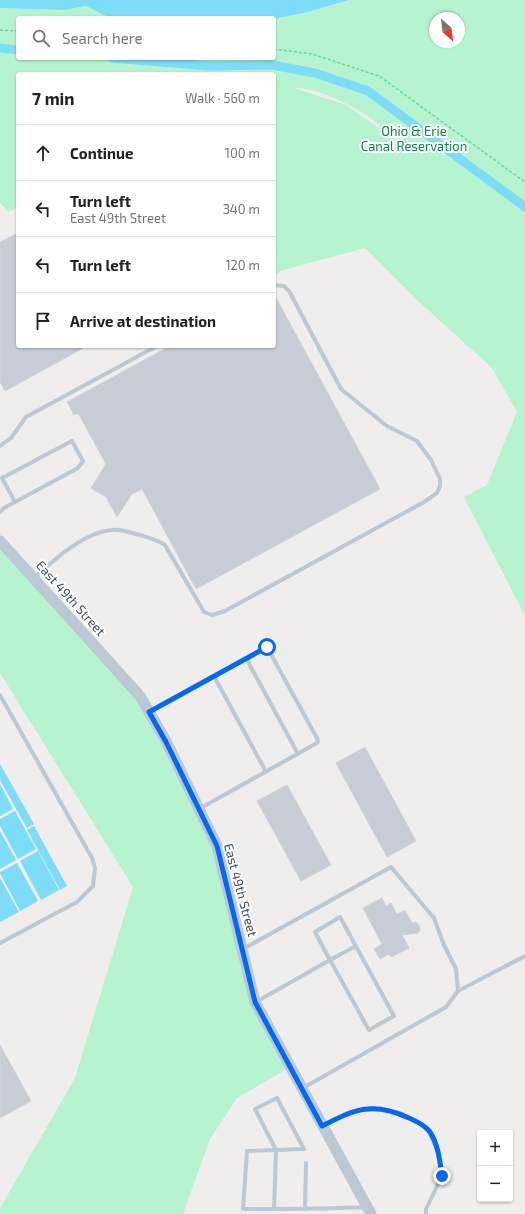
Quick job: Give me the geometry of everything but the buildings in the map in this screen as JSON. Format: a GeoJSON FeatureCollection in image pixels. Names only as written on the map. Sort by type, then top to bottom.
{"type":"FeatureCollection","features":[{"type":"Feature","properties":{"kind":"street","name":"East 49th Street"},"geometry":{"type":"LineString","coordinates":[[0,541],[140,696],[166,742],[217,846],[255,1002],[369,1211]]}},
{"type":"Feature","properties":{"kind":"lane"},"geometry":{"type":"LineString","coordinates":[[34,578],[72,547],[101,531],[114,530],[134,534],[157,540],[165,545],[204,612],[212,615],[225,611],[424,502],[437,493],[440,486],[440,478],[431,460],[417,441],[387,426],[341,389],[289,291],[284,286],[276,285]]}},
{"type":"Feature","properties":{"kind":"lane"},"geometry":{"type":"LineString","coordinates":[[0,446],[11,438],[26,417],[153,348]]}},
{"type":"Feature","properties":{"kind":"lane"},"geometry":{"type":"LineString","coordinates":[[0,512],[15,502],[78,468],[83,461],[72,441],[1,476],[15,502]]}},
{"type":"Feature","properties":{"kind":"lane"},"geometry":{"type":"LineString","coordinates":[[149,712],[265,647],[268,648],[308,720],[318,740],[316,743],[199,809]]}},
{"type":"Feature","properties":{"kind":"lane"},"geometry":{"type":"LineString","coordinates":[[246,658],[298,754]]}},
{"type":"Feature","properties":{"kind":"lane"},"geometry":{"type":"LineString","coordinates":[[214,676],[266,772]]}},
{"type":"Feature","properties":{"kind":"lane"},"geometry":{"type":"LineString","coordinates":[[0,695],[92,858],[95,868],[93,886],[77,902],[0,943]]}},
{"type":"Feature","properties":{"kind":"lane"},"geometry":{"type":"LineString","coordinates":[[242,950],[391,867],[434,918],[444,946],[456,970],[458,991]]}},
{"type":"Feature","properties":{"kind":"lane"},"geometry":{"type":"LineString","coordinates":[[340,917],[394,1016],[369,1030],[330,960],[315,932],[340,917]]}},
{"type":"Feature","properties":{"kind":"lane"},"geometry":{"type":"LineString","coordinates":[[255,1002],[356,946]]}},
{"type":"Feature","properties":{"kind":"lane"},"geometry":{"type":"LineString","coordinates":[[302,1088],[446,1007],[458,991],[525,956]]}},
{"type":"Feature","properties":{"kind":"lane"},"geometry":{"type":"LineString","coordinates":[[244,1214],[243,1209],[247,1151],[276,1150],[304,1149],[277,1098],[255,1109],[276,1150],[274,1209]]}},
{"type":"Feature","properties":{"kind":"lane"},"geometry":{"type":"LineString","coordinates":[[322,1126],[348,1113],[371,1108],[397,1112],[418,1122],[429,1132],[439,1155],[442,1176],[426,1209],[426,1214]]}},
{"type":"Feature","properties":{"kind":"lane"},"geometry":{"type":"LineString","coordinates":[[305,1209],[306,1163]]}},
{"type":"Feature","properties":{"kind":"lane"},"geometry":{"type":"LineString","coordinates":[[243,1209],[327,1208],[369,1211]]}},
{"type":"Feature","properties":{"kind":"lane"},"geometry":{"type":"LineString","coordinates":[[327,1208],[328,1214]]}},
{"type":"Feature","properties":{"kind":"path"},"geometry":{"type":"LineString","coordinates":[[0,30],[16,31]]}},
{"type":"Feature","properties":{"kind":"path"},"geometry":{"type":"LineString","coordinates":[[276,49],[312,54],[379,76],[525,182]]}},
{"type":"Feature","properties":{"kind":"green space","name":"Ohio & Erie Canal Reservation"},"geometry":{"type":"Polygon","coordinates":[[[349,0],[525,0],[525,616],[464,497],[487,485],[517,412],[492,368],[416,299],[365,248],[283,270],[276,274],[276,72],[16,72],[16,207],[9,212],[0,203],[0,8],[65,10],[86,6],[106,16],[16,16],[16,60],[276,60],[276,19],[304,13],[349,0]],[[294,88],[346,105],[379,128],[380,125],[362,112],[339,100],[315,91],[294,88]]]}},
{"type":"Feature","properties":{"kind":"green space"},"geometry":{"type":"Polygon","coordinates":[[[0,541],[140,696],[217,846],[255,1002],[290,1066],[237,1098],[210,1139],[183,1214],[0,1214],[0,1208],[75,1078],[133,887],[0,673],[0,541]]]}},
{"type":"Feature","properties":{"kind":"water"},"geometry":{"type":"Polygon","coordinates":[[[0,0],[349,0],[304,13],[276,19],[276,16],[106,16],[86,6],[65,10],[0,8],[0,0]]]}},
{"type":"Feature","properties":{"kind":"water"},"geometry":{"type":"Polygon","coordinates":[[[0,764],[34,824],[27,828],[0,780],[0,764]]]}},
{"type":"Feature","properties":{"kind":"water"},"geometry":{"type":"Polygon","coordinates":[[[0,784],[13,809],[0,816],[0,784]]]}},
{"type":"Feature","properties":{"kind":"water"},"geometry":{"type":"Polygon","coordinates":[[[15,811],[36,849],[18,859],[0,826],[0,819],[15,811]]]}},
{"type":"Feature","properties":{"kind":"water"},"geometry":{"type":"Polygon","coordinates":[[[34,826],[67,886],[60,890],[27,830],[34,826]]]}},
{"type":"Feature","properties":{"kind":"water"},"geometry":{"type":"Polygon","coordinates":[[[0,831],[16,860],[0,869],[0,831]]]}},
{"type":"Feature","properties":{"kind":"water"},"geometry":{"type":"Polygon","coordinates":[[[38,851],[59,890],[41,900],[20,861],[38,851]]]}},
{"type":"Feature","properties":{"kind":"water"},"geometry":{"type":"Polygon","coordinates":[[[17,863],[38,901],[20,911],[0,873],[17,863]]]}},
{"type":"Feature","properties":{"kind":"water"},"geometry":{"type":"Polygon","coordinates":[[[0,878],[19,912],[0,922],[0,878]]]}},
{"type":"Feature","properties":{"kind":"waterway"},"geometry":{"type":"LineString","coordinates":[[0,48],[16,50]]}},
{"type":"Feature","properties":{"kind":"waterway"},"geometry":{"type":"LineString","coordinates":[[136,60],[209,66],[272,65],[315,73],[368,91],[525,207]]}},
{"type":"Feature","properties":{"kind":"route"},"geometry":{"type":"LineString","coordinates":[[267,647],[149,712],[166,742],[217,846],[255,1002],[322,1126],[348,1113],[371,1108],[397,1112],[418,1122],[429,1132],[439,1155],[442,1176]]}}]}
